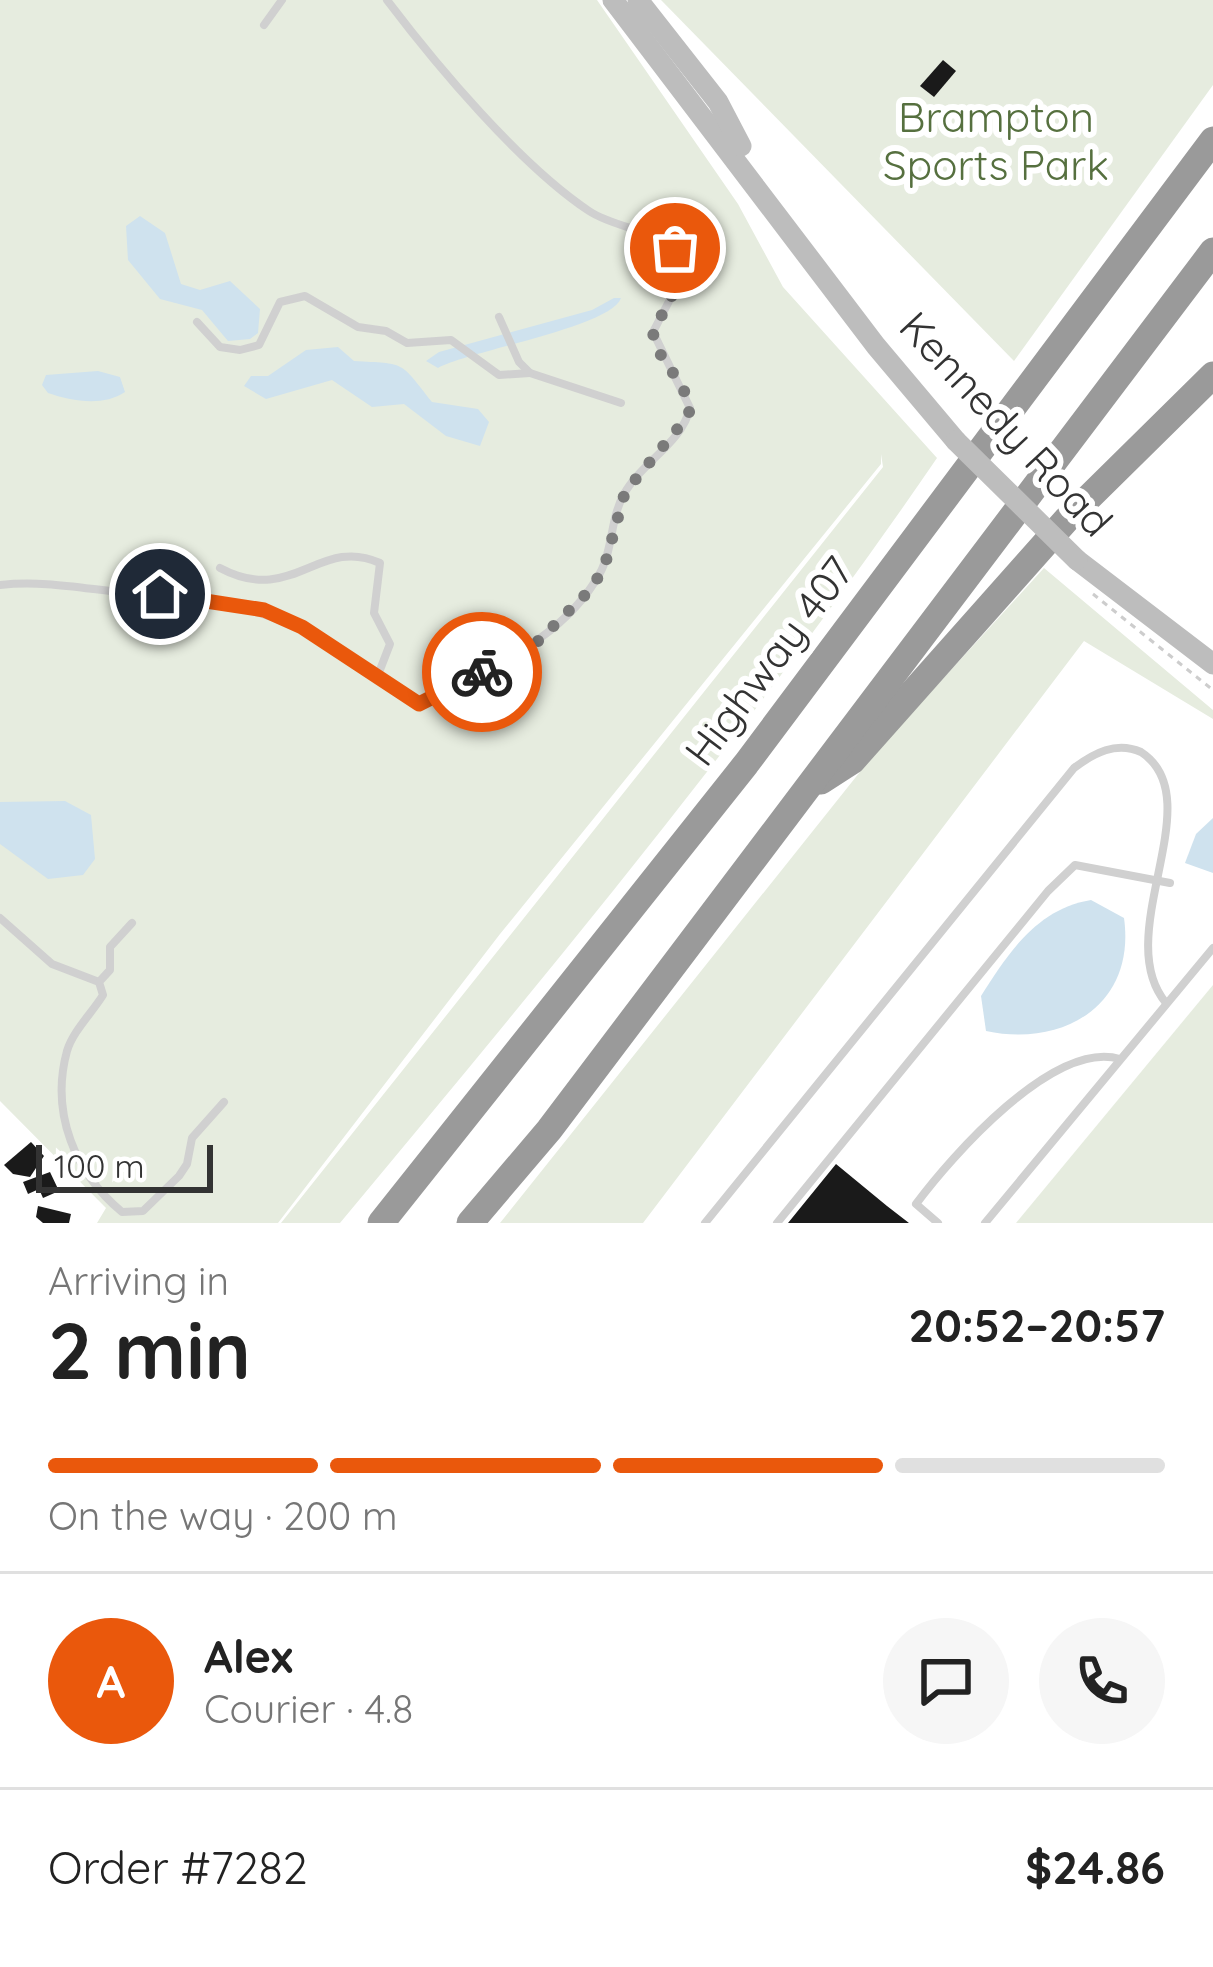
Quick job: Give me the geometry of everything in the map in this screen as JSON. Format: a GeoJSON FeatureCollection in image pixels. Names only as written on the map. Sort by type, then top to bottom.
{"type":"FeatureCollection","features":[{"type":"Feature","properties":{"kind":"highway","name":"Highway 407"},"geometry":{"type":"LineString","coordinates":[[381,1223],[746,764],[1213,140]]}},
{"type":"Feature","properties":{"kind":"highway"},"geometry":{"type":"LineString","coordinates":[[470,1223],[549,1130],[1213,251]]}},
{"type":"Feature","properties":{"kind":"highway"},"geometry":{"type":"LineString","coordinates":[[804,791],[852,760],[1067,519],[1213,375]]}},
{"type":"Feature","properties":{"kind":"main road","name":"Kennedy Road"},"geometry":{"type":"LineString","coordinates":[[633,4],[718,102],[774,206],[876,346],[956,441],[1077,560],[1213,664]]}},
{"type":"Feature","properties":{"kind":"lane"},"geometry":{"type":"LineString","coordinates":[[264,25],[282,0]]}},
{"type":"Feature","properties":{"kind":"lane"},"geometry":{"type":"LineString","coordinates":[[0,585],[76,585],[241,604],[302,627],[412,701],[427,704],[527,652],[590,590],[604,568],[625,492],[676,435],[690,408],[653,332],[678,284],[675,248],[598,216],[573,199],[464,91],[387,0]]}},
{"type":"Feature","properties":{"kind":"lane"},"geometry":{"type":"LineString","coordinates":[[197,322],[220,347],[250,348],[260,345],[280,302],[305,296],[358,327],[386,332],[407,344],[451,340],[499,374],[530,373],[621,403]]}},
{"type":"Feature","properties":{"kind":"lane"},"geometry":{"type":"LineString","coordinates":[[499,317],[519,362],[530,373]]}},
{"type":"Feature","properties":{"kind":"lane"},"geometry":{"type":"LineString","coordinates":[[220,568],[266,583],[343,555],[380,563],[374,613],[389,644],[378,675]]}},
{"type":"Feature","properties":{"kind":"lane"},"geometry":{"type":"LineString","coordinates":[[705,1223],[1074,768],[1090,755],[1123,748],[1150,757],[1175,780]]}},
{"type":"Feature","properties":{"kind":"lane"},"geometry":{"type":"LineString","coordinates":[[777,1223],[1048,891],[1076,865],[1170,883]]}},
{"type":"Feature","properties":{"kind":"lane"},"geometry":{"type":"LineString","coordinates":[[1166,1003],[1155,989],[1152,962],[1174,865]]}},
{"type":"Feature","properties":{"kind":"lane"},"geometry":{"type":"LineString","coordinates":[[0,918],[52,964],[99,982]]}},
{"type":"Feature","properties":{"kind":"lane"},"geometry":{"type":"LineString","coordinates":[[99,982],[110,970],[110,947],[132,923]]}},
{"type":"Feature","properties":{"kind":"lane"},"geometry":{"type":"LineString","coordinates":[[985,1223],[1213,948]]}},
{"type":"Feature","properties":{"kind":"lane"},"geometry":{"type":"LineString","coordinates":[[99,982],[103,995],[68,1048],[63,1106],[77,1161],[115,1206],[134,1214],[155,1201],[188,1164],[197,1129],[224,1102]]}},
{"type":"Feature","properties":{"kind":"lane"},"geometry":{"type":"LineString","coordinates":[[938,1223],[916,1204],[958,1148],[989,1118],[1079,1062],[1107,1055],[1120,1059]]}},
{"type":"Feature","properties":{"kind":"path"},"geometry":{"type":"LineString","coordinates":[[1086,587],[1213,690]]}},
{"type":"Feature","properties":{"kind":"green space"},"geometry":{"type":"Polygon","coordinates":[[[0,0],[597,0],[738,204],[783,287],[937,458],[722,752],[340,1223],[281,1223],[883,467],[881,454],[881,464],[500,934],[278,1223],[97,1223],[106,1208],[0,1101],[0,0]]]}},
{"type":"Feature","properties":{"kind":"green space","name":"Brampton Sports Park"},"geometry":{"type":"Polygon","coordinates":[[[661,0],[1213,0],[1213,85],[1014,361],[661,0]]]}},
{"type":"Feature","properties":{"kind":"green space"},"geometry":{"type":"Polygon","coordinates":[[[1044,568],[1213,710],[1213,719],[1084,641],[643,1223],[500,1223],[875,753],[1044,568]]]}},
{"type":"Feature","properties":{"kind":"green space"},"geometry":{"type":"Polygon","coordinates":[[[1213,985],[1213,1223],[1016,1223],[1213,985]]]}},
{"type":"Feature","properties":{"kind":"water"},"geometry":{"type":"Polygon","coordinates":[[[140,216],[165,233],[181,284],[200,290],[230,281],[260,309],[258,333],[250,339],[228,341],[202,310],[160,299],[128,260],[126,226],[140,216]]]}},
{"type":"Feature","properties":{"kind":"water"},"geometry":{"type":"Polygon","coordinates":[[[621,298],[612,309],[568,328],[438,368],[426,361],[439,352],[592,310],[621,298]]]}},
{"type":"Feature","properties":{"kind":"water"},"geometry":{"type":"Polygon","coordinates":[[[338,347],[354,361],[400,367],[432,402],[478,409],[489,422],[480,446],[446,436],[404,404],[372,407],[332,380],[266,399],[244,386],[251,376],[268,376],[306,350],[338,347]]]}},
{"type":"Feature","properties":{"kind":"water"},"geometry":{"type":"Polygon","coordinates":[[[98,371],[120,377],[125,392],[107,400],[87,401],[48,393],[42,385],[46,375],[98,371]]]}},
{"type":"Feature","properties":{"kind":"water"},"geometry":{"type":"Polygon","coordinates":[[[65,801],[91,815],[95,859],[83,875],[48,879],[0,844],[0,802],[65,801]]]}},
{"type":"Feature","properties":{"kind":"water"},"geometry":{"type":"Polygon","coordinates":[[[1213,818],[1213,873],[1185,863],[1196,834],[1213,818]]]}},
{"type":"Feature","properties":{"kind":"water"},"geometry":{"type":"Polygon","coordinates":[[[1091,900],[1124,918],[1125,948],[1119,974],[1106,996],[1068,1025],[1015,1035],[986,1031],[981,996],[1014,949],[1055,913],[1091,900]]]}},
{"type":"Feature","properties":{"kind":"building"},"geometry":{"type":"Polygon","coordinates":[[[943,60],[956,71],[934,97],[920,86],[943,60]]]}},
{"type":"Feature","properties":{"kind":"building"},"geometry":{"type":"Polygon","coordinates":[[[31,1142],[44,1156],[30,1177],[13,1174],[4,1165],[31,1142]]]}},
{"type":"Feature","properties":{"kind":"building"},"geometry":{"type":"Polygon","coordinates":[[[836,1164],[887,1206],[909,1223],[788,1223],[836,1164]]]}},
{"type":"Feature","properties":{"kind":"building"},"geometry":{"type":"Polygon","coordinates":[[[50,1172],[59,1191],[43,1198],[39,1189],[28,1194],[23,1182],[50,1172]]]}},
{"type":"Feature","properties":{"kind":"building"},"geometry":{"type":"Polygon","coordinates":[[[38,1206],[71,1214],[69,1223],[43,1223],[36,1217],[38,1206]]]}},
{"type":"Feature","properties":{"kind":"way so far"},"geometry":{"type":"LineString","coordinates":[[482,672],[527,652],[590,590],[604,568],[613,521],[625,492],[689,415],[688,395],[661,357],[653,332],[678,284],[675,248]]}},
{"type":"Feature","properties":{"kind":"route"},"geometry":{"type":"LineString","coordinates":[[160,594],[217,599],[264,610],[302,627],[419,704],[427,704],[482,672]]}}]}
